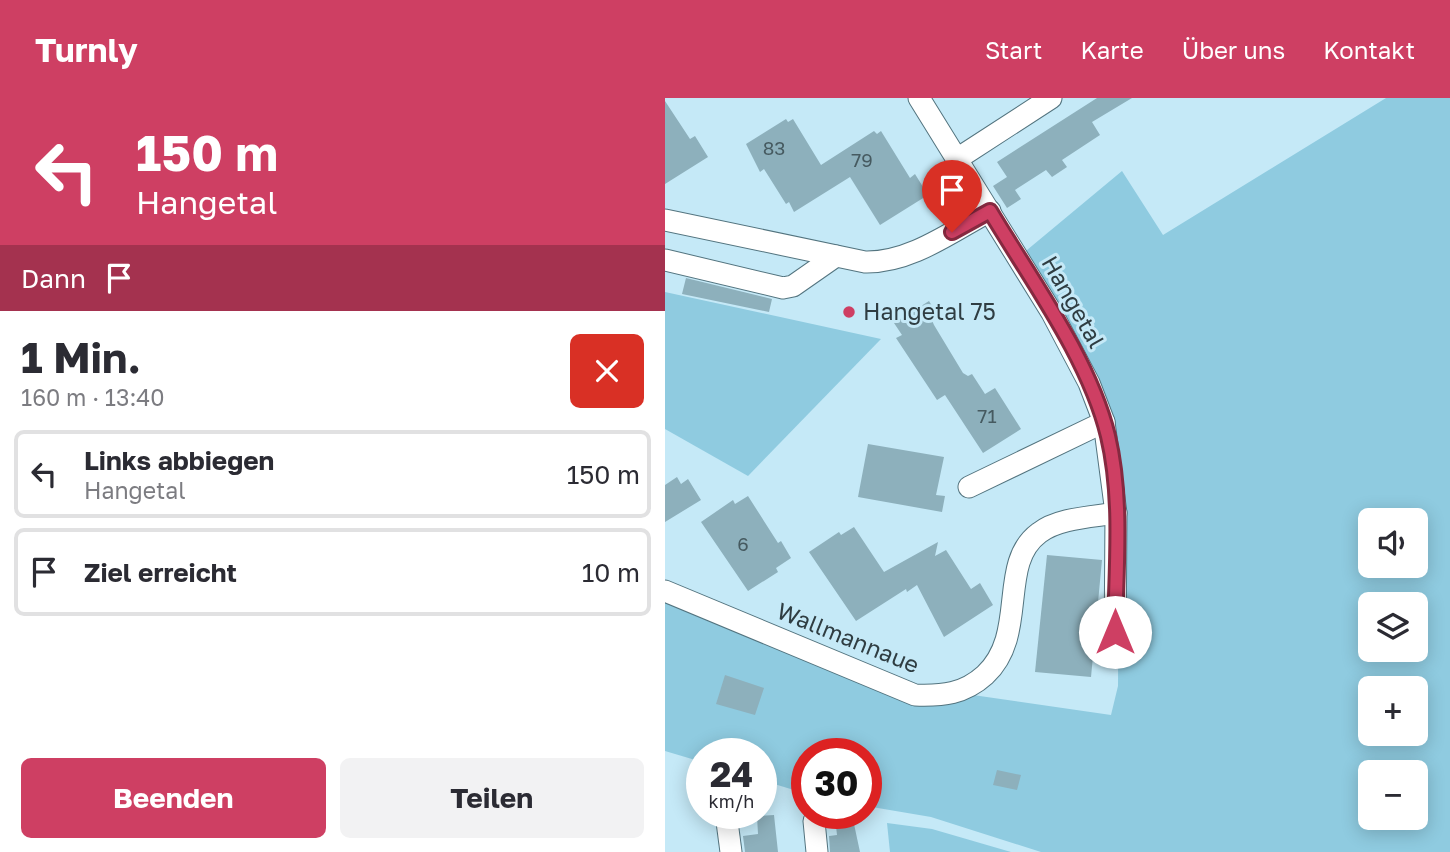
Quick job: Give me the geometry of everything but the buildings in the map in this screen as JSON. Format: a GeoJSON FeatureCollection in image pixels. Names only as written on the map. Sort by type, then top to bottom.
{"type":"FeatureCollection","features":[{"type":"Feature","properties":{"kind":"street","name":"Hangetal"},"geometry":{"type":"LineString","coordinates":[[919,98],[1052,313],[1089,383],[1104,422],[1116,513],[1115,656]]}},
{"type":"Feature","properties":{"kind":"street"},"geometry":{"type":"LineString","coordinates":[[957,159],[1051,98]]}},
{"type":"Feature","properties":{"kind":"street"},"geometry":{"type":"LineString","coordinates":[[665,220],[866,262],[894,260],[990,211]]}},
{"type":"Feature","properties":{"kind":"street"},"geometry":{"type":"LineString","coordinates":[[665,260],[783,288],[793,286],[837,256]]}},
{"type":"Feature","properties":{"kind":"street"},"geometry":{"type":"LineString","coordinates":[[969,487],[1104,422]]}},
{"type":"Feature","properties":{"kind":"street","name":"Wallmannaue"},"geometry":{"type":"LineString","coordinates":[[665,591],[915,695],[940,696],[959,692],[979,680],[995,666],[1004,651],[1010,633],[1017,568],[1027,544],[1037,533],[1051,525],[1116,513]]}},
{"type":"Feature","properties":{"kind":"street"},"geometry":{"type":"LineString","coordinates":[[728,829],[731,852]]}},
{"type":"Feature","properties":{"kind":"street"},"geometry":{"type":"LineString","coordinates":[[815,829],[817,852]]}},
{"type":"Feature","properties":{"kind":"shaded area"},"geometry":{"type":"Polygon","coordinates":[[[1386,98],[1450,98],[1450,852],[1041,852],[931,817],[882,809],[882,738],[791,738],[791,789],[777,785],[777,738],[686,738],[686,757],[665,751],[665,594],[864,674],[959,693],[1111,715],[1118,686],[1119,514],[1115,442],[1021,255],[1122,171],[1163,235],[1386,98]]]}},
{"type":"Feature","properties":{"kind":"shaded area"},"geometry":{"type":"Polygon","coordinates":[[[665,292],[881,339],[748,476],[665,429],[665,292]]]}},
{"type":"Feature","properties":{"kind":"shaded area"},"geometry":{"type":"Polygon","coordinates":[[[887,823],[932,829],[1011,852],[890,852],[887,823]]]}},
{"type":"Feature","properties":{"kind":"place","name":"Hangetal 75"},"geometry":{"type":"Point","coordinates":[849,312]}},
{"type":"Feature","properties":{"kind":"route"},"geometry":{"type":"LineString","coordinates":[[952,232],[990,211],[1052,313],[1089,383],[1109,440],[1116,513],[1115,632]]}}]}
